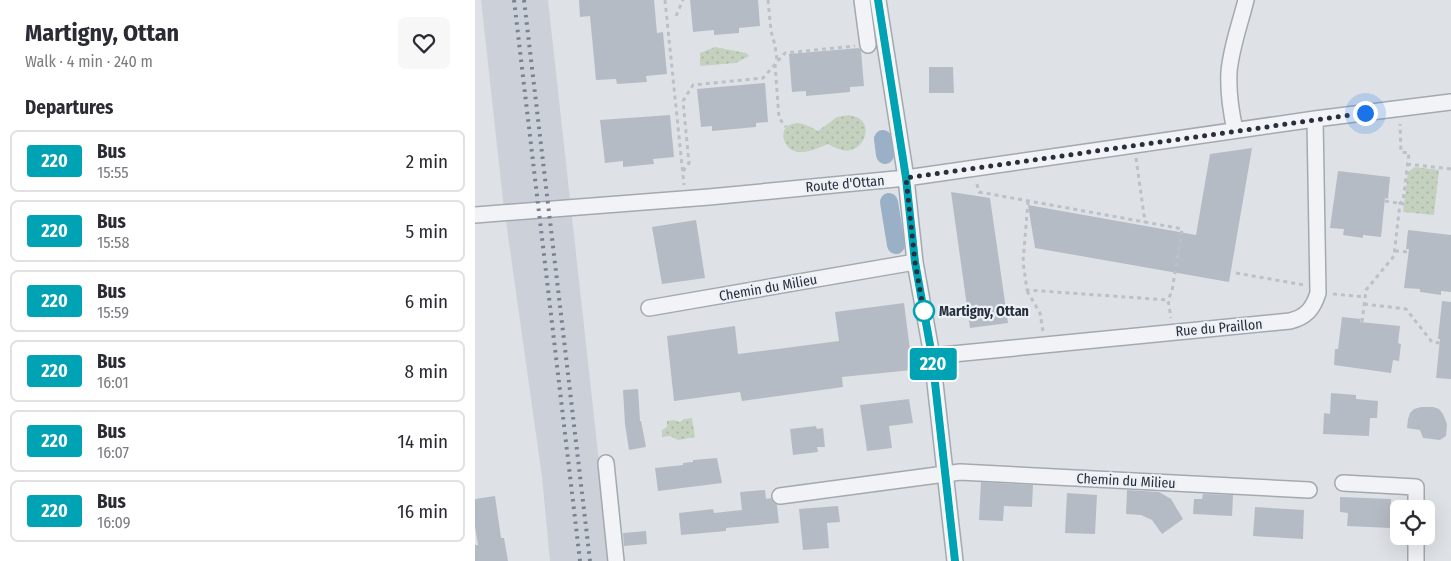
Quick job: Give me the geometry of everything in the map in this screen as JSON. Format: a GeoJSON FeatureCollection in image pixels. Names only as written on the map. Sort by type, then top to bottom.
{"type":"FeatureCollection","features":[{"type":"Feature","properties":{"kind":"street"},"geometry":{"type":"LineString","coordinates":[[862,0],[868,45]]}},
{"type":"Feature","properties":{"kind":"street"},"geometry":{"type":"LineString","coordinates":[[878,0],[906,178],[915,262],[932,356],[955,561]]}},
{"type":"Feature","properties":{"kind":"street"},"geometry":{"type":"LineString","coordinates":[[1235,130],[1229,74],[1234,45],[1246,0]]}},
{"type":"Feature","properties":{"kind":"street","name":"Route d'Ottan"},"geometry":{"type":"LineString","coordinates":[[475,215],[906,178],[1235,130],[1451,102]]}},
{"type":"Feature","properties":{"kind":"street","name":"Rue du Praillon"},"geometry":{"type":"LineString","coordinates":[[932,356],[1290,321],[1307,314],[1313,308],[1318,290],[1315,119]]}},
{"type":"Feature","properties":{"kind":"street","name":"Chemin du Milieu"},"geometry":{"type":"LineString","coordinates":[[649,308],[915,262]]}},
{"type":"Feature","properties":{"kind":"street"},"geometry":{"type":"LineString","coordinates":[[606,463],[616,561]]}},
{"type":"Feature","properties":{"kind":"street","name":"Chemin du Milieu"},"geometry":{"type":"LineString","coordinates":[[780,496],[960,472],[1309,490]]}},
{"type":"Feature","properties":{"kind":"street"},"geometry":{"type":"LineString","coordinates":[[1343,483],[1416,487],[1416,500]]}},
{"type":"Feature","properties":{"kind":"street"},"geometry":{"type":"LineString","coordinates":[[1416,545],[1416,561]]}},
{"type":"Feature","properties":{"kind":"path"},"geometry":{"type":"LineString","coordinates":[[665,0],[685,198]]}},
{"type":"Feature","properties":{"kind":"path"},"geometry":{"type":"LineString","coordinates":[[676,16],[683,0]]}},
{"type":"Feature","properties":{"kind":"path"},"geometry":{"type":"LineString","coordinates":[[768,0],[771,31],[775,44],[779,118],[787,126]]}},
{"type":"Feature","properties":{"kind":"path"},"geometry":{"type":"LineString","coordinates":[[683,172],[689,163],[683,101],[693,85],[763,78],[785,53],[868,45]]}},
{"type":"Feature","properties":{"kind":"path"},"geometry":{"type":"LineString","coordinates":[[1362,322],[1366,290],[1394,256],[1403,204],[1409,153],[1401,152],[1398,109]]}},
{"type":"Feature","properties":{"kind":"path"},"geometry":{"type":"LineString","coordinates":[[1133,146],[1145,222]]}},
{"type":"Feature","properties":{"kind":"path"},"geometry":{"type":"LineString","coordinates":[[1407,164],[1451,169]]}},
{"type":"Feature","properties":{"kind":"path"},"geometry":{"type":"LineString","coordinates":[[1407,164],[1412,169]]}},
{"type":"Feature","properties":{"kind":"path"},"geometry":{"type":"LineString","coordinates":[[976,178],[979,192],[1182,229],[1172,291],[1168,300],[1173,332]]}},
{"type":"Feature","properties":{"kind":"path"},"geometry":{"type":"LineString","coordinates":[[1028,201],[1023,262],[1027,290],[1040,314],[1044,344]]}},
{"type":"Feature","properties":{"kind":"path"},"geometry":{"type":"LineString","coordinates":[[1385,201],[1403,204]]}},
{"type":"Feature","properties":{"kind":"path"},"geometry":{"type":"LineString","coordinates":[[1395,251],[1408,252]]}},
{"type":"Feature","properties":{"kind":"path"},"geometry":{"type":"LineString","coordinates":[[1236,273],[1318,290],[1365,296]]}},
{"type":"Feature","properties":{"kind":"path"},"geometry":{"type":"LineString","coordinates":[[1027,290],[1168,300]]}},
{"type":"Feature","properties":{"kind":"path"},"geometry":{"type":"LineString","coordinates":[[1364,304],[1406,309],[1433,342],[1440,343]]}},
{"type":"Feature","properties":{"kind":"shaded area"},"geometry":{"type":"Polygon","coordinates":[[[481,0],[548,0],[610,561],[550,561],[542,477],[503,200],[481,0]]]}},
{"type":"Feature","properties":{"kind":"green space"},"geometry":{"type":"Polygon","coordinates":[[[715,47],[746,53],[749,56],[736,63],[700,66],[700,53],[715,47]]]}},
{"type":"Feature","properties":{"kind":"green space"},"geometry":{"type":"Polygon","coordinates":[[[849,115],[859,118],[864,123],[866,132],[862,142],[855,148],[842,150],[828,144],[810,151],[798,152],[789,147],[784,139],[783,134],[787,126],[792,124],[802,124],[818,131],[837,117],[849,115]]]}},
{"type":"Feature","properties":{"kind":"green space"},"geometry":{"type":"Polygon","coordinates":[[[1415,167],[1439,170],[1434,215],[1403,212],[1408,172],[1415,167]]]}},
{"type":"Feature","properties":{"kind":"green space"},"geometry":{"type":"Polygon","coordinates":[[[692,418],[695,437],[678,440],[670,436],[662,437],[662,430],[667,427],[667,421],[674,420],[680,422],[684,419],[692,418]]]}},
{"type":"Feature","properties":{"kind":"building"},"geometry":{"type":"Polygon","coordinates":[[[579,0],[654,0],[657,33],[663,32],[667,74],[646,76],[647,82],[617,84],[616,79],[596,80],[590,16],[580,17],[579,0]]]}},
{"type":"Feature","properties":{"kind":"building"},"geometry":{"type":"Polygon","coordinates":[[[690,0],[758,0],[760,26],[739,28],[739,33],[714,35],[714,30],[693,32],[690,0]]]}},
{"type":"Feature","properties":{"kind":"building"},"geometry":{"type":"Polygon","coordinates":[[[859,48],[861,51],[864,86],[850,87],[850,92],[806,96],[806,91],[792,92],[789,54],[859,48]]]}},
{"type":"Feature","properties":{"kind":"building"},"geometry":{"type":"Polygon","coordinates":[[[929,67],[953,67],[954,93],[929,93],[929,67]]]}},
{"type":"Feature","properties":{"kind":"building"},"geometry":{"type":"Polygon","coordinates":[[[765,83],[768,122],[756,123],[756,127],[712,131],[712,126],[701,127],[697,89],[765,83]]]}},
{"type":"Feature","properties":{"kind":"building"},"geometry":{"type":"Polygon","coordinates":[[[670,115],[674,157],[653,159],[654,164],[623,167],[623,161],[605,163],[600,120],[670,115]]]}},
{"type":"Feature","properties":{"kind":"building"},"geometry":{"type":"Polygon","coordinates":[[[1252,148],[1229,282],[1035,248],[1028,205],[1196,235],[1210,154],[1252,148]]]}},
{"type":"Feature","properties":{"kind":"building"},"geometry":{"type":"Polygon","coordinates":[[[1338,171],[1390,177],[1388,199],[1385,198],[1381,237],[1363,235],[1363,238],[1343,235],[1344,229],[1330,228],[1338,171]]]}},
{"type":"Feature","properties":{"kind":"building"},"geometry":{"type":"Polygon","coordinates":[[[951,192],[990,198],[1008,323],[970,328],[951,192]]]}},
{"type":"Feature","properties":{"kind":"building"},"geometry":{"type":"Polygon","coordinates":[[[696,220],[705,278],[662,284],[652,227],[696,220]]]}},
{"type":"Feature","properties":{"kind":"building"},"geometry":{"type":"Polygon","coordinates":[[[1408,230],[1451,235],[1451,292],[1441,291],[1441,295],[1420,292],[1420,289],[1404,288],[1409,249],[1406,249],[1408,230]]]}},
{"type":"Feature","properties":{"kind":"building"},"geometry":{"type":"Polygon","coordinates":[[[1442,301],[1451,302],[1451,379],[1436,378],[1442,301]]]}},
{"type":"Feature","properties":{"kind":"building"},"geometry":{"type":"Polygon","coordinates":[[[904,303],[912,370],[842,377],[843,387],[742,401],[740,392],[674,401],[667,336],[735,326],[738,354],[839,341],[835,312],[904,303]]]}},
{"type":"Feature","properties":{"kind":"building"},"geometry":{"type":"Polygon","coordinates":[[[1342,317],[1361,319],[1360,322],[1400,326],[1398,343],[1401,344],[1399,361],[1393,360],[1391,373],[1334,365],[1335,349],[1338,349],[1342,317]]]}},
{"type":"Feature","properties":{"kind":"building"},"geometry":{"type":"Polygon","coordinates":[[[638,389],[640,421],[646,447],[629,450],[623,390],[638,389]]]}},
{"type":"Feature","properties":{"kind":"building"},"geometry":{"type":"Polygon","coordinates":[[[1331,393],[1356,395],[1356,399],[1378,401],[1377,418],[1370,418],[1369,436],[1323,434],[1324,413],[1330,414],[1331,393]]]}},
{"type":"Feature","properties":{"kind":"building"},"geometry":{"type":"Polygon","coordinates":[[[909,399],[913,423],[889,426],[892,448],[867,451],[860,405],[909,399]]]}},
{"type":"Feature","properties":{"kind":"building"},"geometry":{"type":"Polygon","coordinates":[[[1421,407],[1439,409],[1447,424],[1446,436],[1440,440],[1423,438],[1420,430],[1407,428],[1410,413],[1414,409],[1421,407]]]}},
{"type":"Feature","properties":{"kind":"building"},"geometry":{"type":"Polygon","coordinates":[[[816,426],[817,429],[823,428],[825,447],[817,447],[818,452],[793,455],[790,429],[816,426]]]}},
{"type":"Feature","properties":{"kind":"building"},"geometry":{"type":"Polygon","coordinates":[[[717,458],[722,483],[658,491],[655,468],[683,465],[683,463],[693,462],[693,460],[717,458]]]}},
{"type":"Feature","properties":{"kind":"building"},"geometry":{"type":"Polygon","coordinates":[[[981,482],[1033,485],[1032,507],[1004,506],[1003,521],[979,520],[981,482]]]}},
{"type":"Feature","properties":{"kind":"building"},"geometry":{"type":"Polygon","coordinates":[[[765,490],[766,499],[771,498],[777,505],[779,523],[681,535],[679,513],[713,509],[714,513],[742,510],[740,492],[765,490]]]}},
{"type":"Feature","properties":{"kind":"building"},"geometry":{"type":"Polygon","coordinates":[[[1127,490],[1159,492],[1171,499],[1183,519],[1162,534],[1152,520],[1141,515],[1126,514],[1127,490]]]}},
{"type":"Feature","properties":{"kind":"building"},"geometry":{"type":"Polygon","coordinates":[[[1067,493],[1097,495],[1095,534],[1065,533],[1067,493]]]}},
{"type":"Feature","properties":{"kind":"building"},"geometry":{"type":"Polygon","coordinates":[[[1203,494],[1233,495],[1232,516],[1193,514],[1194,499],[1202,499],[1203,494]]]}},
{"type":"Feature","properties":{"kind":"building"},"geometry":{"type":"Polygon","coordinates":[[[495,496],[501,538],[504,538],[508,561],[475,561],[475,545],[478,545],[475,527],[475,499],[495,496]]]}},
{"type":"Feature","properties":{"kind":"building"},"geometry":{"type":"Polygon","coordinates":[[[1340,497],[1391,499],[1390,528],[1347,526],[1348,513],[1340,512],[1340,497]]]}},
{"type":"Feature","properties":{"kind":"building"},"geometry":{"type":"Polygon","coordinates":[[[838,506],[840,522],[827,523],[829,548],[803,550],[799,509],[838,506]]]}},
{"type":"Feature","properties":{"kind":"building"},"geometry":{"type":"Polygon","coordinates":[[[1255,507],[1304,510],[1303,539],[1253,536],[1255,507]]]}},
{"type":"Feature","properties":{"kind":"building"},"geometry":{"type":"Polygon","coordinates":[[[646,531],[647,544],[624,546],[623,533],[646,531]]]}},
{"type":"Feature","properties":{"kind":"waterway"},"geometry":{"type":"LineString","coordinates":[[883,139],[885,155]]}},
{"type":"Feature","properties":{"kind":"waterway"},"geometry":{"type":"LineString","coordinates":[[889,202],[896,245]]}},
{"type":"Feature","properties":{"kind":"railway"},"geometry":{"type":"LineString","coordinates":[[514,0],[580,561]]}},
{"type":"Feature","properties":{"kind":"railway"},"geometry":{"type":"LineString","coordinates":[[524,0],[590,561]]}},
{"type":"Feature","properties":{"kind":"bus line","name":"220"},"geometry":{"type":"LineString","coordinates":[[878,0],[906,178],[915,262],[932,356],[955,561]]}},
{"type":"Feature","properties":{"kind":"place","name":"Martigny, Ottan"},"geometry":{"type":"Point","coordinates":[924,311]}},
{"type":"Feature","properties":{"kind":"route"},"geometry":{"type":"LineString","coordinates":[[924,311],[925,318],[915,262],[906,178],[1365,113]]}}]}
